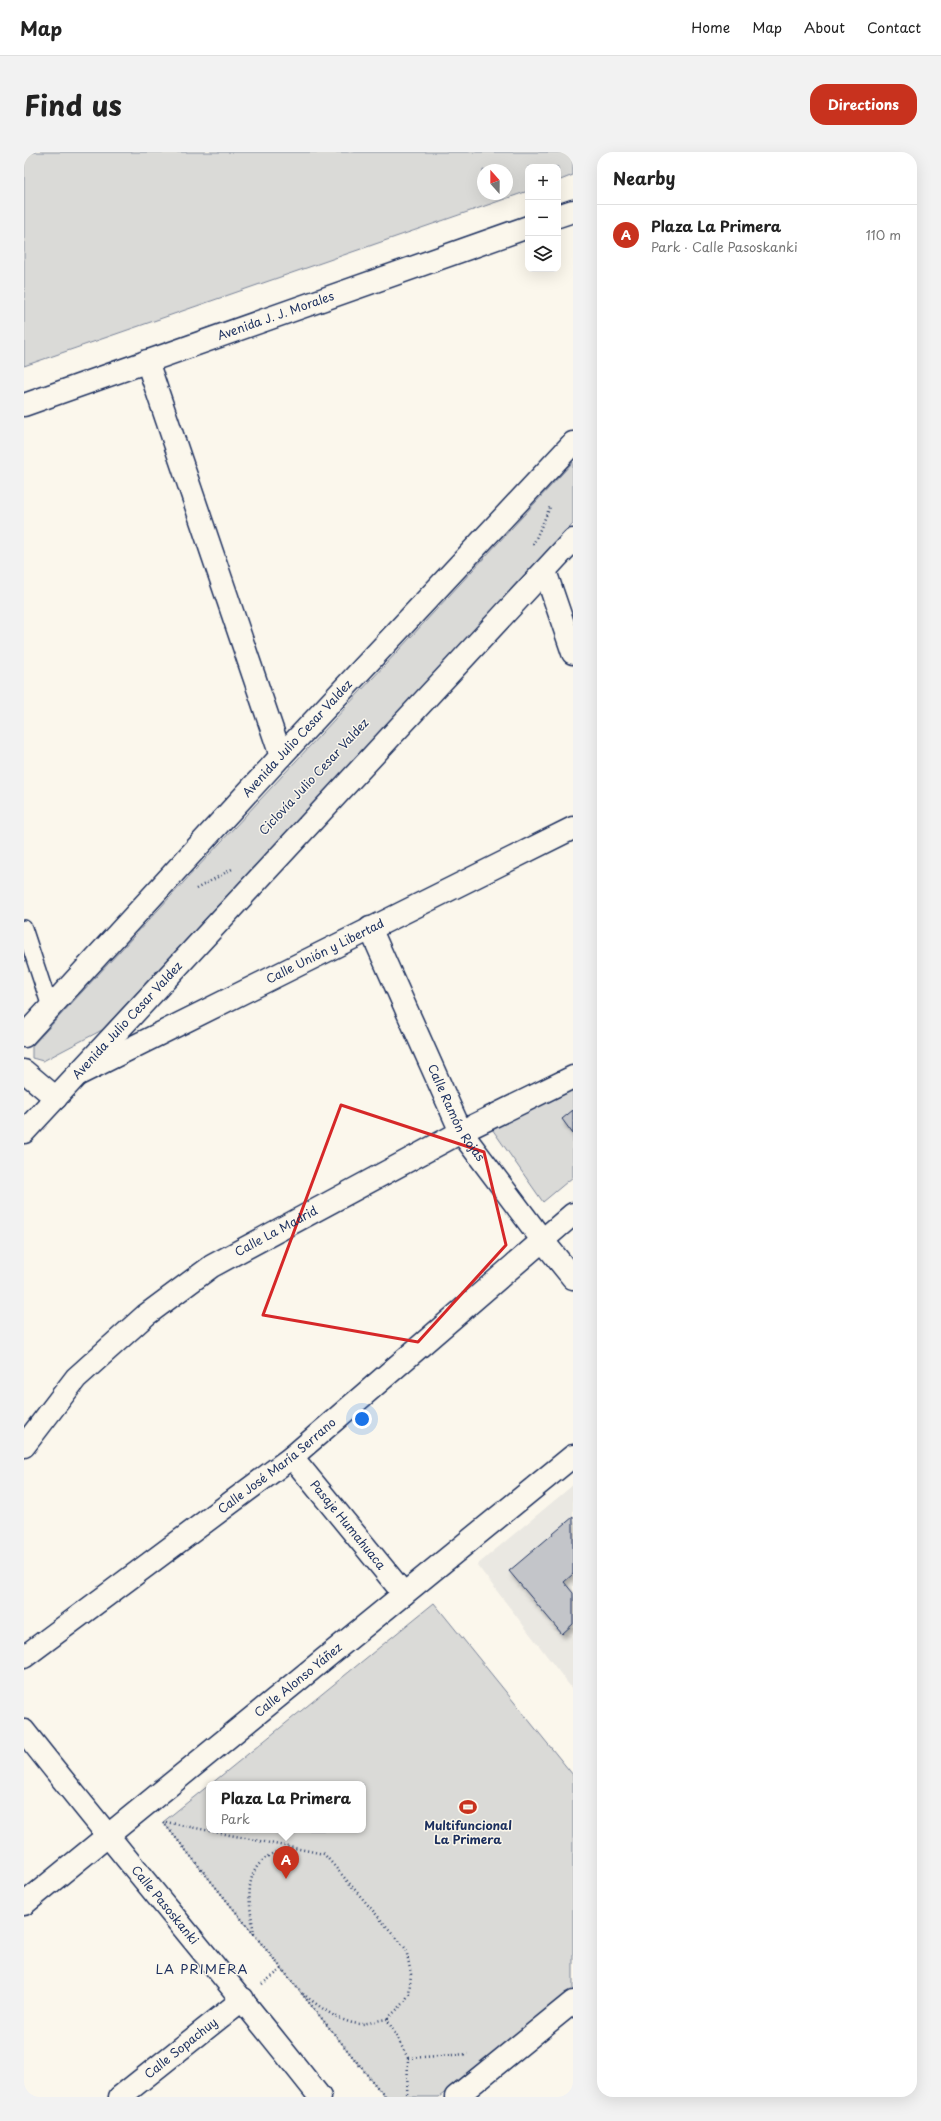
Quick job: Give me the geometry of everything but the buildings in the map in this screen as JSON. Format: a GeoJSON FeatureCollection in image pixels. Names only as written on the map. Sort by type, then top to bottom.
{"type":"FeatureCollection","features":[{"type":"Feature","properties":{"kind":"street"},"geometry":{"type":"LineString","coordinates":[[561,215],[573,211]]}},
{"type":"Feature","properties":{"kind":"street","name":"Avenida J. J. Morales"},"geometry":{"type":"LineString","coordinates":[[24,405],[525,228]]}},
{"type":"Feature","properties":{"kind":"street"},"geometry":{"type":"LineString","coordinates":[[147,361],[281,756]]}},
{"type":"Feature","properties":{"kind":"street","name":"Avenida Julio Cesar Valdez"},"geometry":{"type":"LineString","coordinates":[[24,1036],[281,756],[573,443]]}},
{"type":"Feature","properties":{"kind":"street","name":"Avenida Julio Cesar Valdez"},"geometry":{"type":"LineString","coordinates":[[24,1132],[573,540]]}},
{"type":"Feature","properties":{"kind":"street"},"geometry":{"type":"LineString","coordinates":[[544,571],[573,653]]}},
{"type":"Feature","properties":{"kind":"street","name":"Calle Unión y Libertad"},"geometry":{"type":"LineString","coordinates":[[78,1074],[573,828]]}},
{"type":"Feature","properties":{"kind":"street","name":"Calle Ramón Rojas"},"geometry":{"type":"LineString","coordinates":[[370,928],[461,1132],[543,1241],[573,1278]]}},
{"type":"Feature","properties":{"kind":"street"},"geometry":{"type":"LineString","coordinates":[[24,1071],[56,1098]]}},
{"type":"Feature","properties":{"kind":"street","name":"Calle La Madrid"},"geometry":{"type":"LineString","coordinates":[[24,1446],[76,1378],[146,1315],[212,1266],[461,1132],[573,1076]]}},
{"type":"Feature","properties":{"kind":"street","name":"Calle José María Serrano"},"geometry":{"type":"LineString","coordinates":[[24,1657],[292,1457],[573,1214]]}},
{"type":"Feature","properties":{"kind":"street","name":"Calle Alonso Yáñez"},"geometry":{"type":"LineString","coordinates":[[24,1904],[573,1456]]}},
{"type":"Feature","properties":{"kind":"street","name":"Pasaje Humahuaca"},"geometry":{"type":"LineString","coordinates":[[292,1457],[404,1594]]}},
{"type":"Feature","properties":{"kind":"street","name":"Calle Pasoskanki"},"geometry":{"type":"LineString","coordinates":[[24,1731],[107,1836],[243,1999],[320,2097]]}},
{"type":"Feature","properties":{"kind":"street","name":"Calle Sopachuy"},"geometry":{"type":"LineString","coordinates":[[120,2097],[243,1999]]}},
{"type":"Feature","properties":{"kind":"street"},"geometry":{"type":"LineString","coordinates":[[456,2097],[573,2002]]}},
{"type":"Feature","properties":{"kind":"lane"},"geometry":{"type":"LineString","coordinates":[[24,928],[50,1007]]}},
{"type":"Feature","properties":{"kind":"path"},"geometry":{"type":"LineString","coordinates":[[530,551],[550,506]]}},
{"type":"Feature","properties":{"kind":"path"},"geometry":{"type":"LineString","coordinates":[[189,893],[238,866]]}},
{"type":"Feature","properties":{"kind":"path"},"geometry":{"type":"LineString","coordinates":[[147,1804],[385,2097]]}},
{"type":"Feature","properties":{"kind":"path"},"geometry":{"type":"LineString","coordinates":[[163,1822],[206,1831]]}},
{"type":"Feature","properties":{"kind":"path"},"geometry":{"type":"LineString","coordinates":[[218,1833],[324,1854],[406,1949],[411,1974],[409,1994],[402,2004],[387,2019],[361,2024],[341,2018],[320,2006],[299,1990]]}},
{"type":"Feature","properties":{"kind":"path"},"geometry":{"type":"LineString","coordinates":[[254,1936],[248,1894],[250,1880],[257,1866],[271,1854],[292,1848]]}},
{"type":"Feature","properties":{"kind":"path"},"geometry":{"type":"LineString","coordinates":[[243,1999],[282,1969]]}},
{"type":"Feature","properties":{"kind":"path"},"geometry":{"type":"LineString","coordinates":[[387,2019],[408,2058],[407,2097]]}},
{"type":"Feature","properties":{"kind":"path"},"geometry":{"type":"LineString","coordinates":[[408,2058],[471,2054]]}},
{"type":"Feature","properties":{"kind":"highlighted area"},"geometry":{"type":"Polygon","coordinates":[[[341,1105],[484,1152],[506,1245],[418,1342],[263,1315],[341,1105]]]}},
{"type":"Feature","properties":{"kind":"shaded area"},"geometry":{"type":"Polygon","coordinates":[[[24,152],[573,152],[573,175],[561,180],[561,164],[525,164],[525,192],[513,196],[513,164],[477,164],[477,200],[502,200],[24,366],[24,152]]]}},
{"type":"Feature","properties":{"kind":"shaded area"},"geometry":{"type":"Polygon","coordinates":[[[573,462],[573,524],[102,1030],[43,1061],[32,1058],[32,1046],[573,462]]]}},
{"type":"Feature","properties":{"kind":"shaded area"},"geometry":{"type":"Polygon","coordinates":[[[573,1085],[573,1177],[543,1202],[490,1126],[573,1085]]]}},
{"type":"Feature","properties":{"kind":"shaded area"},"geometry":{"type":"Polygon","coordinates":[[[573,1485],[573,1690],[477,1565],[573,1485]]]}},
{"type":"Feature","properties":{"kind":"shaded area","name":"Multifuncional La Primera"},"geometry":{"type":"Polygon","coordinates":[[[434,1603],[573,1775],[573,1991],[439,2097],[385,2097],[163,1822],[206,1787],[206,1833],[366,1833],[366,1781],[215,1781],[434,1603]]]}},
{"type":"Feature","properties":{"kind":"place","name":"Multifuncional La Primera"},"geometry":{"type":"Point","coordinates":[468,1807]}},
{"type":"Feature","properties":{"kind":"place","name":"Plaza La Primera"},"geometry":{"type":"Point","coordinates":[286,1879]}},
{"type":"Feature","properties":{"kind":"district","name":"LA PRIMERA"},"geometry":{"type":"Point","coordinates":[202,1969]}}]}
